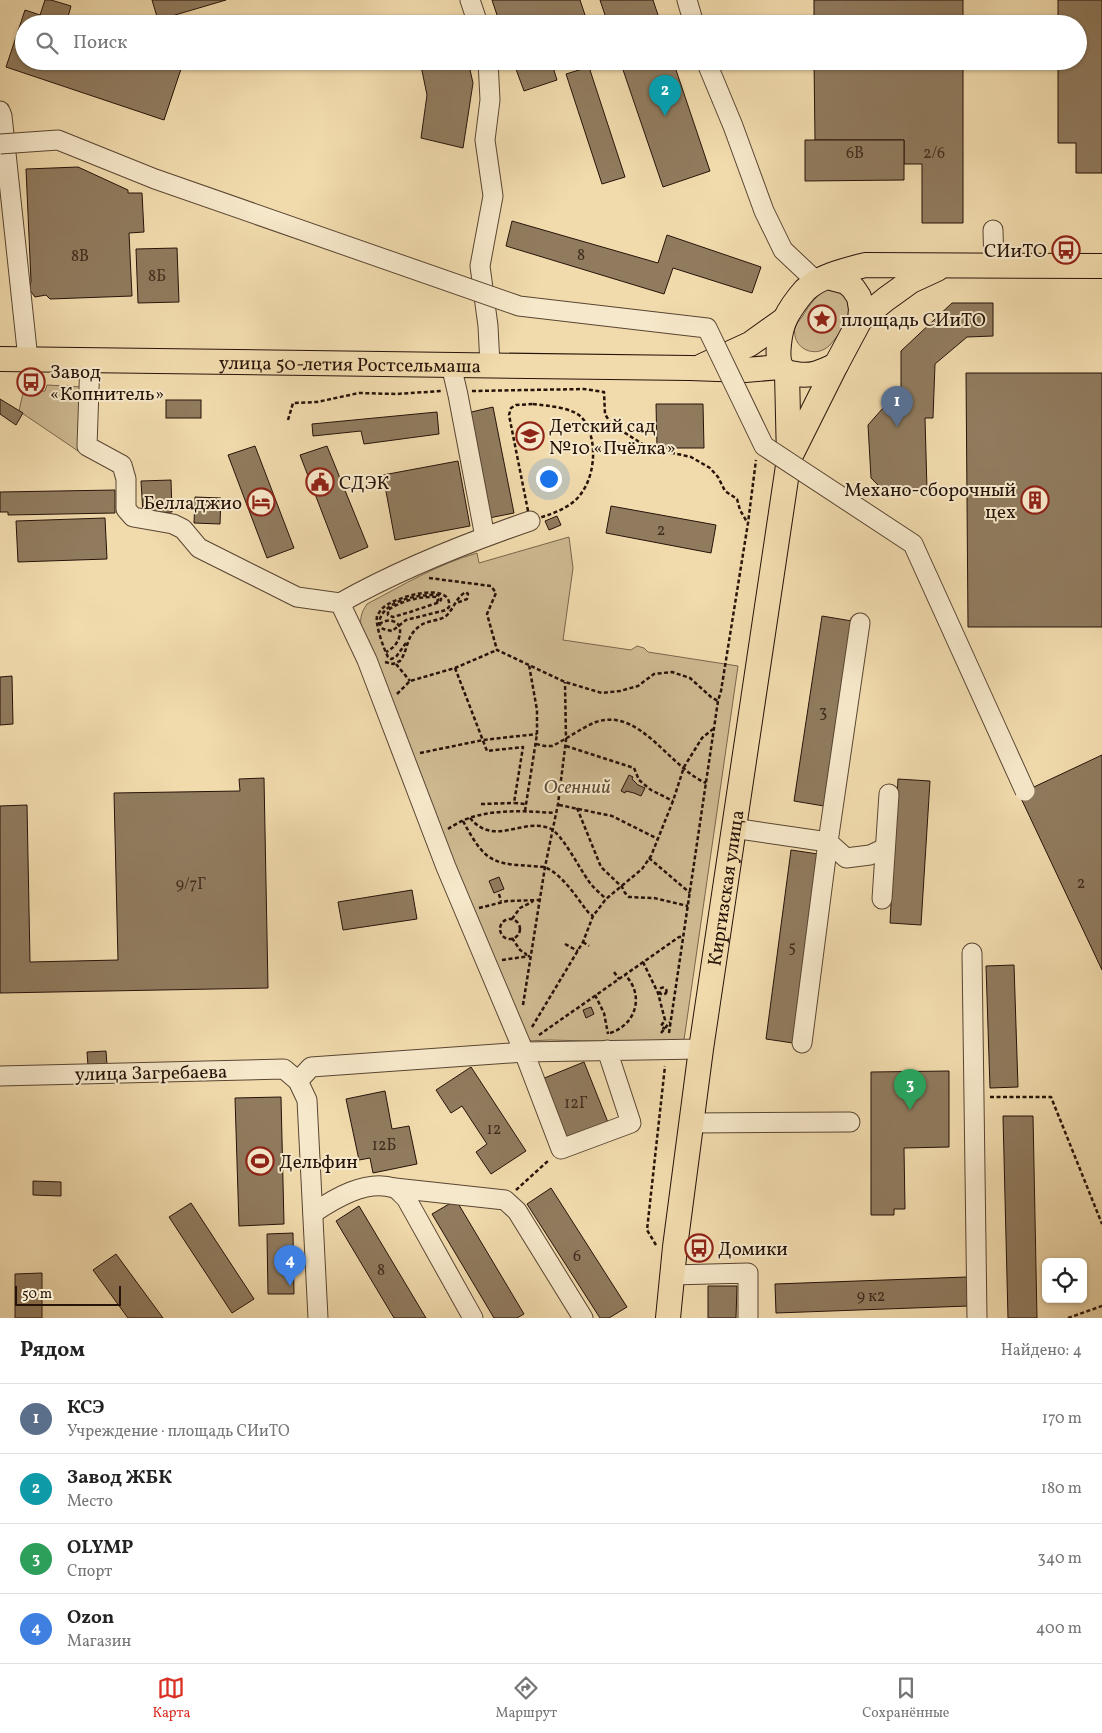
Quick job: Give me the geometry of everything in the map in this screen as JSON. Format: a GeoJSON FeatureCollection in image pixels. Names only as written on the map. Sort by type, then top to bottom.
{"type":"FeatureCollection","features":[{"type":"Feature","properties":{"kind":"main road"},"geometry":{"type":"LineString","coordinates":[[700,368],[750,344],[785,319],[806,290],[822,280],[866,265],[1102,266]]}},
{"type":"Feature","properties":{"kind":"main road"},"geometry":{"type":"LineString","coordinates":[[860,320],[910,281],[943,266]]}},
{"type":"Feature","properties":{"kind":"main road"},"geometry":{"type":"LineString","coordinates":[[789,459],[860,320],[861,309],[853,288],[846,282],[822,280]]}},
{"type":"Feature","properties":{"kind":"main road"},"geometry":{"type":"LineString","coordinates":[[785,319],[778,350],[784,370],[789,459]]}},
{"type":"Feature","properties":{"kind":"main road","name":"улица 50-летия Ростсельмаша"},"geometry":{"type":"LineString","coordinates":[[0,359],[784,370]]}},
{"type":"Feature","properties":{"kind":"main road"},"geometry":{"type":"LineString","coordinates":[[784,370],[814,375],[836,365]]}},
{"type":"Feature","properties":{"kind":"main road","name":"Киргизская улица"},"geometry":{"type":"LineString","coordinates":[[668,1318],[672,1269],[701,1049],[789,459]]}},
{"type":"Feature","properties":{"kind":"street"},"geometry":{"type":"LineString","coordinates":[[470,0],[475,15]]}},
{"type":"Feature","properties":{"kind":"street"},"geometry":{"type":"LineString","coordinates":[[687,0],[691,15]]}},
{"type":"Feature","properties":{"kind":"street"},"geometry":{"type":"LineString","coordinates":[[488,70],[490,100],[485,140],[493,196],[480,266],[488,326],[490,365]]}},
{"type":"Feature","properties":{"kind":"street"},"geometry":{"type":"LineString","coordinates":[[710,70],[733,126],[764,211],[783,250],[822,280]]}},
{"type":"Feature","properties":{"kind":"street"},"geometry":{"type":"LineString","coordinates":[[0,111],[28,359]]}},
{"type":"Feature","properties":{"kind":"street"},"geometry":{"type":"LineString","coordinates":[[0,144],[58,140],[156,179],[519,306],[707,328],[764,446],[913,544],[1026,791]]}},
{"type":"Feature","properties":{"kind":"street"},"geometry":{"type":"LineString","coordinates":[[993,230],[994,266]]}},
{"type":"Feature","properties":{"kind":"street"},"geometry":{"type":"LineString","coordinates":[[90,360],[87,446],[122,465],[126,479],[126,509],[133,517],[173,524],[183,529],[199,548],[297,597],[340,603],[412,567],[485,536],[530,521]]}},
{"type":"Feature","properties":{"kind":"street"},"geometry":{"type":"LineString","coordinates":[[451,365],[485,536]]}},
{"type":"Feature","properties":{"kind":"street"},"geometry":{"type":"LineString","coordinates":[[340,603],[367,660],[446,867],[524,1052],[561,1149],[631,1123],[608,1041]]}},
{"type":"Feature","properties":{"kind":"street"},"geometry":{"type":"LineString","coordinates":[[802,1043],[828,842],[860,623]]}},
{"type":"Feature","properties":{"kind":"street"},"geometry":{"type":"LineString","coordinates":[[882,899],[889,794]]}},
{"type":"Feature","properties":{"kind":"street"},"geometry":{"type":"LineString","coordinates":[[733,828],[828,842],[846,858],[870,855],[885,848]]}},
{"type":"Feature","properties":{"kind":"street"},"geometry":{"type":"LineString","coordinates":[[972,953],[977,1318]]}},
{"type":"Feature","properties":{"kind":"street"},"geometry":{"type":"LineString","coordinates":[[318,1318],[307,1100],[298,1081],[311,1067],[524,1052],[608,1041],[663,1042],[701,1049]]}},
{"type":"Feature","properties":{"kind":"street","name":"улица Загребаева"},"geometry":{"type":"LineString","coordinates":[[0,1076],[284,1069],[298,1081]]}},
{"type":"Feature","properties":{"kind":"street"},"geometry":{"type":"LineString","coordinates":[[691,1122],[850,1122]]}},
{"type":"Feature","properties":{"kind":"street"},"geometry":{"type":"LineString","coordinates":[[313,1213],[338,1197],[360,1189],[378,1186],[505,1200],[517,1211],[583,1318]]}},
{"type":"Feature","properties":{"kind":"street"},"geometry":{"type":"LineString","coordinates":[[395,1188],[406,1198],[474,1318]]}},
{"type":"Feature","properties":{"kind":"street"},"geometry":{"type":"LineString","coordinates":[[672,1269],[748,1273],[748,1318]]}},
{"type":"Feature","properties":{"kind":"path"},"geometry":{"type":"LineString","coordinates":[[288,420],[293,404],[317,402],[359,393],[396,394],[457,390],[584,389],[604,392],[605,414],[610,424],[655,452],[691,457],[710,468],[718,477],[725,491],[737,499],[740,510],[748,523]]}},
{"type":"Feature","properties":{"kind":"path"},"geometry":{"type":"LineString","coordinates":[[533,404],[568,409],[583,418],[591,436],[594,463],[588,483],[574,502],[562,510],[530,521],[509,415],[511,408],[533,404]]}},
{"type":"Feature","properties":{"kind":"path"},"geometry":{"type":"LineString","coordinates":[[663,1042],[671,1020],[718,701],[748,523],[756,458]]}},
{"type":"Feature","properties":{"kind":"path"},"geometry":{"type":"LineString","coordinates":[[412,567],[419,576],[491,586],[496,593],[487,614],[497,650],[565,682],[602,693],[620,692],[638,686],[654,674],[672,672],[690,678],[711,698],[718,701]]}},
{"type":"Feature","properties":{"kind":"path"},"geometry":{"type":"LineString","coordinates":[[437,603],[438,598],[436,596],[417,599],[390,608],[388,614],[393,618],[437,603],[441,598],[436,594],[400,601],[385,610],[379,618],[379,624],[382,629],[390,631],[400,626],[406,620],[446,610],[450,605],[448,598],[439,592],[409,596],[386,605],[380,612],[377,622],[389,658],[394,658],[417,628],[425,623],[443,618],[449,613],[454,604],[464,592],[468,594],[469,597],[466,600],[454,604]]}},
{"type":"Feature","properties":{"kind":"path"},"geometry":{"type":"LineString","coordinates":[[379,624],[390,620],[400,626],[399,640],[394,647],[386,652]]}},
{"type":"Feature","properties":{"kind":"path"},"geometry":{"type":"LineString","coordinates":[[383,642],[382,656],[387,663],[396,664],[410,682]]}},
{"type":"Feature","properties":{"kind":"path"},"geometry":{"type":"LineString","coordinates":[[396,664],[402,659],[406,643]]}},
{"type":"Feature","properties":{"kind":"path"},"geometry":{"type":"LineString","coordinates":[[393,698],[410,682],[455,668],[497,650]]}},
{"type":"Feature","properties":{"kind":"path"},"geometry":{"type":"LineString","coordinates":[[525,811],[537,734],[537,710],[528,665]]}},
{"type":"Feature","properties":{"kind":"path"},"geometry":{"type":"LineString","coordinates":[[455,668],[487,751],[523,747],[514,803]]}},
{"type":"Feature","properties":{"kind":"path"},"geometry":{"type":"LineString","coordinates":[[521,1014],[545,867],[558,804],[566,738],[565,682]]}},
{"type":"Feature","properties":{"kind":"path"},"geometry":{"type":"LineString","coordinates":[[536,744],[552,746],[595,722],[618,720],[632,725],[706,783]]}},
{"type":"Feature","properties":{"kind":"path"},"geometry":{"type":"LineString","coordinates":[[530,1030],[583,942],[593,916],[606,899],[642,869],[649,858],[673,801],[684,767],[702,738],[714,728]]}},
{"type":"Feature","properties":{"kind":"path"},"geometry":{"type":"LineString","coordinates":[[416,753],[483,740],[537,734]]}},
{"type":"Feature","properties":{"kind":"path"},"geometry":{"type":"LineString","coordinates":[[565,746],[634,768],[639,780],[650,790],[673,801]]}},
{"type":"Feature","properties":{"kind":"path"},"geometry":{"type":"LineString","coordinates":[[481,804],[526,804]]}},
{"type":"Feature","properties":{"kind":"path"},"geometry":{"type":"LineString","coordinates":[[558,804],[612,816],[658,839]]}},
{"type":"Feature","properties":{"kind":"path"},"geometry":{"type":"LineString","coordinates":[[577,808],[601,867],[622,887],[629,897],[654,898],[688,906]]}},
{"type":"Feature","properties":{"kind":"path"},"geometry":{"type":"LineString","coordinates":[[446,830],[470,818],[502,812],[555,813]]}},
{"type":"Feature","properties":{"kind":"path"},"geometry":{"type":"LineString","coordinates":[[470,818],[478,826],[490,831],[541,826],[553,830],[565,844],[591,884],[606,899]]}},
{"type":"Feature","properties":{"kind":"path"},"geometry":{"type":"LineString","coordinates":[[463,821],[479,848],[493,861],[502,864],[545,867],[561,879],[593,916]]}},
{"type":"Feature","properties":{"kind":"path"},"geometry":{"type":"LineString","coordinates":[[649,858],[690,893]]}},
{"type":"Feature","properties":{"kind":"path"},"geometry":{"type":"LineString","coordinates":[[499,894],[501,902]]}},
{"type":"Feature","properties":{"kind":"path"},"geometry":{"type":"LineString","coordinates":[[526,957],[526,954],[515,944],[512,938],[504,936],[501,927],[504,922],[512,919],[520,908],[533,900]]}},
{"type":"Feature","properties":{"kind":"path"},"geometry":{"type":"LineString","coordinates":[[481,917],[478,908],[501,902],[540,900]]}},
{"type":"Feature","properties":{"kind":"path"},"geometry":{"type":"LineString","coordinates":[[512,919],[520,927],[519,933],[512,938]]}},
{"type":"Feature","properties":{"kind":"path"},"geometry":{"type":"LineString","coordinates":[[539,1035],[625,974],[680,937],[683,937]]}},
{"type":"Feature","properties":{"kind":"path"},"geometry":{"type":"LineString","coordinates":[[583,942],[589,946]]}},
{"type":"Feature","properties":{"kind":"path"},"geometry":{"type":"LineString","coordinates":[[565,944],[578,951]]}},
{"type":"Feature","properties":{"kind":"path"},"geometry":{"type":"LineString","coordinates":[[498,962],[530,956]]}},
{"type":"Feature","properties":{"kind":"path"},"geometry":{"type":"LineString","coordinates":[[643,962],[659,992],[665,1020],[661,1026],[665,1029]]}},
{"type":"Feature","properties":{"kind":"path"},"geometry":{"type":"LineString","coordinates":[[614,972],[618,979]]}},
{"type":"Feature","properties":{"kind":"path"},"geometry":{"type":"LineString","coordinates":[[608,1041],[631,1018],[635,1009],[635,991],[625,974]]}},
{"type":"Feature","properties":{"kind":"path"},"geometry":{"type":"LineString","coordinates":[[595,995],[604,1013],[608,1041]]}},
{"type":"Feature","properties":{"kind":"path"},"geometry":{"type":"LineString","coordinates":[[671,1020],[665,1029],[663,1042],[648,1230],[672,1269]]}},
{"type":"Feature","properties":{"kind":"path"},"geometry":{"type":"LineString","coordinates":[[534,1033],[545,1036]]}},
{"type":"Feature","properties":{"kind":"path"},"geometry":{"type":"LineString","coordinates":[[974,1097],[1051,1097],[1102,1224]]}},
{"type":"Feature","properties":{"kind":"path"},"geometry":{"type":"LineString","coordinates":[[505,1200],[561,1149]]}},
{"type":"Feature","properties":{"kind":"path"},"geometry":{"type":"LineString","coordinates":[[1068,1318],[1102,1306]]}},
{"type":"Feature","properties":{"kind":"green space"},"geometry":{"type":"Polygon","coordinates":[[[831,287],[846,293],[851,316],[830,345],[818,351],[805,349],[797,341],[795,327],[814,300],[831,287]]]}},
{"type":"Feature","properties":{"kind":"green space"},"geometry":{"type":"Polygon","coordinates":[[[47,385],[83,387],[81,453],[19,411],[23,393],[45,391],[47,385]]]}},
{"type":"Feature","properties":{"kind":"green space","name":"Осенний"},"geometry":{"type":"Polygon","coordinates":[[[569,537],[573,568],[563,640],[631,650],[637,646],[644,648],[648,652],[738,666],[684,1040],[671,1043],[527,1041],[520,1030],[361,632],[361,617],[367,604],[435,569],[477,553],[479,563],[569,537]]]}},
{"type":"Feature","properties":{"kind":"building"},"geometry":{"type":"Polygon","coordinates":[[[45,0],[71,6],[68,15],[40,15],[45,0]]]}},
{"type":"Feature","properties":{"kind":"building"},"geometry":{"type":"Polygon","coordinates":[[[152,0],[226,0],[175,15],[156,15],[152,0]]]}},
{"type":"Feature","properties":{"kind":"building"},"geometry":{"type":"Polygon","coordinates":[[[492,0],[580,0],[585,15],[497,15],[492,0]]]}},
{"type":"Feature","properties":{"kind":"building"},"geometry":{"type":"Polygon","coordinates":[[[600,0],[653,0],[658,15],[605,15],[600,0]]]}},
{"type":"Feature","properties":{"kind":"building"},"geometry":{"type":"Polygon","coordinates":[[[814,0],[963,0],[963,15],[814,15],[814,0]]]}},
{"type":"Feature","properties":{"kind":"building"},"geometry":{"type":"Polygon","coordinates":[[[1058,0],[1102,0],[1102,173],[1076,173],[1076,143],[1058,143],[1058,70],[1087,70],[1087,15],[1058,15],[1058,0]]]}},
{"type":"Feature","properties":{"kind":"building"},"geometry":{"type":"Polygon","coordinates":[[[25,10],[40,15],[23,15],[25,10]]]}},
{"type":"Feature","properties":{"kind":"building"},"geometry":{"type":"Polygon","coordinates":[[[15,40],[15,70],[181,70],[164,120],[6,67],[15,40]]]}},
{"type":"Feature","properties":{"kind":"building"},"geometry":{"type":"Polygon","coordinates":[[[422,70],[470,70],[473,83],[463,148],[421,138],[427,95],[422,70]]]}},
{"type":"Feature","properties":{"kind":"building"},"geometry":{"type":"Polygon","coordinates":[[[516,70],[554,70],[557,80],[524,91],[516,70]]]}},
{"type":"Feature","properties":{"kind":"building"},"geometry":{"type":"Polygon","coordinates":[[[579,70],[590,70],[625,177],[602,184],[566,74],[579,70]]]}},
{"type":"Feature","properties":{"kind":"building"},"geometry":{"type":"Polygon","coordinates":[[[623,70],[676,70],[710,171],[663,187],[623,70]]]}},
{"type":"Feature","properties":{"kind":"building"},"geometry":{"type":"Polygon","coordinates":[[[814,70],[963,70],[963,223],[922,223],[922,164],[904,164],[904,140],[815,140],[814,70]]]}},
{"type":"Feature","properties":{"kind":"building"},"geometry":{"type":"Polygon","coordinates":[[[805,140],[904,140],[904,180],[805,181],[805,140]]]}},
{"type":"Feature","properties":{"kind":"building"},"geometry":{"type":"Polygon","coordinates":[[[78,167],[128,190],[128,193],[142,193],[144,232],[129,233],[132,296],[50,299],[46,295],[35,297],[29,289],[31,281],[26,169],[78,167]]]}},
{"type":"Feature","properties":{"kind":"building"},"geometry":{"type":"Polygon","coordinates":[[[512,221],[658,263],[667,235],[761,267],[752,293],[673,268],[664,294],[506,246],[512,221]]]}},
{"type":"Feature","properties":{"kind":"building"},"geometry":{"type":"Polygon","coordinates":[[[177,248],[179,302],[138,303],[136,249],[177,248]]]}},
{"type":"Feature","properties":{"kind":"building"},"geometry":{"type":"Polygon","coordinates":[[[952,303],[993,303],[993,336],[967,337],[935,364],[933,418],[925,418],[927,490],[886,493],[871,478],[868,425],[883,408],[901,407],[901,351],[952,303]]]}},
{"type":"Feature","properties":{"kind":"building","name":"Механо-сборочный цех"},"geometry":{"type":"Polygon","coordinates":[[[966,373],[1102,373],[1102,627],[968,627],[966,373]]]}},
{"type":"Feature","properties":{"kind":"building"},"geometry":{"type":"Polygon","coordinates":[[[0,399],[23,413],[16,425],[0,414],[0,399]]]}},
{"type":"Feature","properties":{"kind":"building"},"geometry":{"type":"Polygon","coordinates":[[[166,400],[201,400],[201,418],[166,418],[166,400]]]}},
{"type":"Feature","properties":{"kind":"building"},"geometry":{"type":"Polygon","coordinates":[[[656,404],[703,404],[704,448],[657,448],[656,404]]]}},
{"type":"Feature","properties":{"kind":"building"},"geometry":{"type":"Polygon","coordinates":[[[493,407],[514,513],[489,518],[467,413],[493,407]]]}},
{"type":"Feature","properties":{"kind":"building"},"geometry":{"type":"Polygon","coordinates":[[[437,412],[439,434],[364,444],[361,431],[313,436],[312,424],[437,412]]]}},
{"type":"Feature","properties":{"kind":"building","name":"Белладжио"},"geometry":{"type":"Polygon","coordinates":[[[255,446],[294,548],[267,558],[228,455],[255,446]]]}},
{"type":"Feature","properties":{"kind":"building"},"geometry":{"type":"Polygon","coordinates":[[[327,446],[368,547],[340,559],[300,455],[327,446]]]}},
{"type":"Feature","properties":{"kind":"building"},"geometry":{"type":"Polygon","coordinates":[[[458,461],[470,526],[395,540],[383,475],[458,461]]]}},
{"type":"Feature","properties":{"kind":"building"},"geometry":{"type":"Polygon","coordinates":[[[171,480],[172,512],[143,514],[141,481],[171,480]]]}},
{"type":"Feature","properties":{"kind":"building"},"geometry":{"type":"Polygon","coordinates":[[[115,490],[115,513],[8,515],[8,512],[0,512],[0,492],[115,490]]]}},
{"type":"Feature","properties":{"kind":"building"},"geometry":{"type":"Polygon","coordinates":[[[195,497],[221,498],[220,524],[194,523],[195,497]]]}},
{"type":"Feature","properties":{"kind":"building"},"geometry":{"type":"Polygon","coordinates":[[[611,506],[716,525],[711,553],[606,533],[611,506]]]}},
{"type":"Feature","properties":{"kind":"building"},"geometry":{"type":"Polygon","coordinates":[[[557,516],[561,525],[549,530],[545,521],[557,516]]]}},
{"type":"Feature","properties":{"kind":"building"},"geometry":{"type":"Polygon","coordinates":[[[105,518],[107,559],[18,562],[16,521],[105,518]]]}},
{"type":"Feature","properties":{"kind":"building"},"geometry":{"type":"Polygon","coordinates":[[[822,616],[852,621],[824,806],[794,801],[822,616]]]}},
{"type":"Feature","properties":{"kind":"building"},"geometry":{"type":"Polygon","coordinates":[[[12,676],[13,724],[0,725],[0,677],[12,676]]]}},
{"type":"Feature","properties":{"kind":"building"},"geometry":{"type":"Polygon","coordinates":[[[1102,755],[1102,970],[1019,794],[1102,755]]]}},
{"type":"Feature","properties":{"kind":"building"},"geometry":{"type":"Polygon","coordinates":[[[629,775],[633,777],[632,779],[638,785],[645,788],[641,796],[621,791],[629,775]]]}},
{"type":"Feature","properties":{"kind":"building"},"geometry":{"type":"Polygon","coordinates":[[[264,778],[268,988],[0,993],[0,806],[27,805],[30,962],[118,960],[114,793],[240,791],[239,779],[264,778]]]}},
{"type":"Feature","properties":{"kind":"building"},"geometry":{"type":"Polygon","coordinates":[[[898,779],[930,781],[921,925],[890,923],[898,779]]]}},
{"type":"Feature","properties":{"kind":"building"},"geometry":{"type":"Polygon","coordinates":[[[791,850],[818,854],[793,1043],[766,1039],[791,850]]]}},
{"type":"Feature","properties":{"kind":"building"},"geometry":{"type":"Polygon","coordinates":[[[499,877],[504,889],[494,893],[489,881],[499,877]]]}},
{"type":"Feature","properties":{"kind":"building"},"geometry":{"type":"Polygon","coordinates":[[[412,890],[417,919],[343,930],[338,902],[412,890]]]}},
{"type":"Feature","properties":{"kind":"building"},"geometry":{"type":"Polygon","coordinates":[[[1014,965],[1018,1087],[990,1088],[986,966],[1014,965]]]}},
{"type":"Feature","properties":{"kind":"building"},"geometry":{"type":"Polygon","coordinates":[[[591,1007],[594,1014],[586,1018],[583,1010],[591,1007]]]}},
{"type":"Feature","properties":{"kind":"building"},"geometry":{"type":"Polygon","coordinates":[[[106,1051],[107,1065],[88,1066],[87,1052],[106,1051]]]}},
{"type":"Feature","properties":{"kind":"building"},"geometry":{"type":"Polygon","coordinates":[[[584,1062],[609,1125],[567,1142],[542,1079],[584,1062]]]}},
{"type":"Feature","properties":{"kind":"building"},"geometry":{"type":"Polygon","coordinates":[[[471,1067],[526,1151],[491,1174],[476,1152],[487,1144],[462,1106],[451,1113],[436,1090],[471,1067]]]}},
{"type":"Feature","properties":{"kind":"building"},"geometry":{"type":"Polygon","coordinates":[[[949,1071],[949,1147],[904,1148],[905,1209],[894,1209],[894,1215],[871,1215],[871,1072],[949,1071]]]}},
{"type":"Feature","properties":{"kind":"building"},"geometry":{"type":"Polygon","coordinates":[[[385,1091],[392,1129],[409,1126],[417,1164],[373,1173],[370,1158],[359,1160],[346,1099],[385,1091]]]}},
{"type":"Feature","properties":{"kind":"building","name":"Дельфин"},"geometry":{"type":"Polygon","coordinates":[[[281,1097],[284,1224],[239,1226],[235,1098],[281,1097]]]}},
{"type":"Feature","properties":{"kind":"building"},"geometry":{"type":"Polygon","coordinates":[[[1003,1116],[1033,1116],[1037,1318],[1008,1318],[1003,1116]]]}},
{"type":"Feature","properties":{"kind":"building"},"geometry":{"type":"Polygon","coordinates":[[[33,1181],[61,1182],[61,1196],[33,1195],[33,1181]]]}},
{"type":"Feature","properties":{"kind":"building"},"geometry":{"type":"Polygon","coordinates":[[[551,1188],[627,1307],[609,1318],[600,1318],[527,1204],[551,1188]]]}},
{"type":"Feature","properties":{"kind":"building"},"geometry":{"type":"Polygon","coordinates":[[[456,1200],[524,1314],[517,1318],[494,1318],[432,1214],[456,1200]]]}},
{"type":"Feature","properties":{"kind":"building"},"geometry":{"type":"Polygon","coordinates":[[[191,1203],[254,1299],[232,1313],[169,1217],[191,1203]]]}},
{"type":"Feature","properties":{"kind":"building"},"geometry":{"type":"Polygon","coordinates":[[[359,1206],[426,1318],[394,1318],[336,1221],[359,1206]]]}},
{"type":"Feature","properties":{"kind":"building"},"geometry":{"type":"Polygon","coordinates":[[[293,1233],[294,1294],[268,1294],[267,1234],[293,1233]]]}},
{"type":"Feature","properties":{"kind":"building"},"geometry":{"type":"Polygon","coordinates":[[[116,1254],[163,1318],[128,1318],[93,1270],[116,1254]]]}},
{"type":"Feature","properties":{"kind":"building"},"geometry":{"type":"Polygon","coordinates":[[[42,1273],[42,1318],[15,1318],[15,1274],[42,1273]]]}},
{"type":"Feature","properties":{"kind":"building"},"geometry":{"type":"Polygon","coordinates":[[[967,1277],[968,1306],[776,1313],[775,1284],[967,1277]]]}},
{"type":"Feature","properties":{"kind":"building"},"geometry":{"type":"Polygon","coordinates":[[[708,1286],[737,1286],[736,1318],[708,1318],[708,1286]]]}},
{"type":"Feature","properties":{"kind":"place","name":"Завод ЖБК"},"geometry":{"type":"Point","coordinates":[665,116]}},
{"type":"Feature","properties":{"kind":"place","name":"СИиТО"},"geometry":{"type":"Point","coordinates":[1066,250]}},
{"type":"Feature","properties":{"kind":"place","name":"площадь СИиТО"},"geometry":{"type":"Point","coordinates":[822,319]}},
{"type":"Feature","properties":{"kind":"place","name":"Завод «Копнитель»"},"geometry":{"type":"Point","coordinates":[31,382]}},
{"type":"Feature","properties":{"kind":"place","name":"КСЭ"},"geometry":{"type":"Point","coordinates":[897,427]}},
{"type":"Feature","properties":{"kind":"place","name":"Детский сад №10 «Пчёлка»"},"geometry":{"type":"Point","coordinates":[530,436]}},
{"type":"Feature","properties":{"kind":"place","name":"СДЭК"},"geometry":{"type":"Point","coordinates":[320,482]}},
{"type":"Feature","properties":{"kind":"place","name":"Механо-сборочный цех"},"geometry":{"type":"Point","coordinates":[1035,500]}},
{"type":"Feature","properties":{"kind":"place","name":"Белладжио"},"geometry":{"type":"Point","coordinates":[261,502]}},
{"type":"Feature","properties":{"kind":"place","name":"OLYMP"},"geometry":{"type":"Point","coordinates":[910,1110]}},
{"type":"Feature","properties":{"kind":"place","name":"Дельфин"},"geometry":{"type":"Point","coordinates":[260,1161]}},
{"type":"Feature","properties":{"kind":"place","name":"Домики"},"geometry":{"type":"Point","coordinates":[699,1248]}},
{"type":"Feature","properties":{"kind":"place","name":"Ozon"},"geometry":{"type":"Point","coordinates":[290,1286]}}]}
